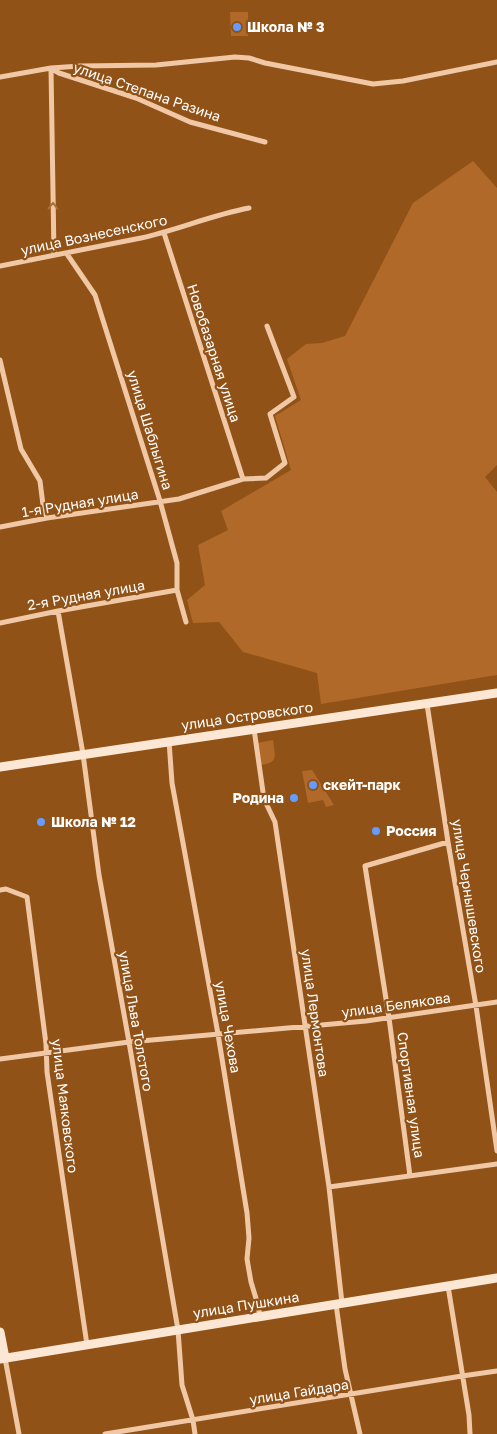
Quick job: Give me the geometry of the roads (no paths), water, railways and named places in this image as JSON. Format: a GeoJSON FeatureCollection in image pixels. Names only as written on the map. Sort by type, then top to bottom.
{"type":"FeatureCollection","features":[{"type":"Feature","properties":{"kind":"street","name":"улица Степана Разина"},"geometry":{"type":"LineString","coordinates":[[0,77],[51,68],[156,65],[235,57],[249,58],[265,63],[373,84],[403,81],[497,62]]}},
{"type":"Feature","properties":{"kind":"street","name":"улица Степана Разина"},"geometry":{"type":"LineString","coordinates":[[51,68],[59,73],[136,98],[190,122],[265,142]]}},
{"type":"Feature","properties":{"kind":"street"},"geometry":{"type":"LineString","coordinates":[[51,68],[54,255]]}},
{"type":"Feature","properties":{"kind":"street","name":"улица Вознесенского"},"geometry":{"type":"LineString","coordinates":[[0,266],[164,233],[224,213],[249,208]]}},
{"type":"Feature","properties":{"kind":"street","name":"Новобазарная улица"},"geometry":{"type":"LineString","coordinates":[[164,233],[243,479]]}},
{"type":"Feature","properties":{"kind":"street","name":"улица Шаблыгина"},"geometry":{"type":"LineString","coordinates":[[67,254],[96,295],[160,501],[177,563],[177,590],[186,622]]}},
{"type":"Feature","properties":{"kind":"street","name":"1-я Рудная улица"},"geometry":{"type":"LineString","coordinates":[[0,527],[179,498],[243,479],[266,478],[285,463],[270,414],[294,397],[267,326]]}},
{"type":"Feature","properties":{"kind":"street"},"geometry":{"type":"LineString","coordinates":[[0,360],[21,449],[40,481],[47,518]]}},
{"type":"Feature","properties":{"kind":"street","name":"2-я Рудная улица"},"geometry":{"type":"LineString","coordinates":[[0,623],[177,590]]}},
{"type":"Feature","properties":{"kind":"street","name":"улица Льва Толстого"},"geometry":{"type":"LineString","coordinates":[[58,611],[83,754],[99,875],[178,1330],[182,1384],[194,1420],[195,1434]]}},
{"type":"Feature","properties":{"kind":"street","name":"улица Островского"},"geometry":{"type":"LineString","coordinates":[[0,767],[497,693]]}},
{"type":"Feature","properties":{"kind":"street","name":"улица Чернышевского"},"geometry":{"type":"LineString","coordinates":[[427,704],[476,1006],[497,1151]]}},
{"type":"Feature","properties":{"kind":"street","name":"улица Лермонтова"},"geometry":{"type":"LineString","coordinates":[[254,729],[264,799],[275,822],[306,1028],[329,1187],[345,1369],[360,1434]]}},
{"type":"Feature","properties":{"kind":"street","name":"улица Чехова"},"geometry":{"type":"LineString","coordinates":[[169,742],[172,782],[218,1034],[247,1213],[249,1238],[247,1259],[260,1317]]}},
{"type":"Feature","properties":{"kind":"street","name":"Спортивная улица"},"geometry":{"type":"LineString","coordinates":[[410,1176],[389,1018],[365,866],[448,842]]}},
{"type":"Feature","properties":{"kind":"street","name":"улица Маяковского"},"geometry":{"type":"LineString","coordinates":[[0,890],[6,889],[27,897],[47,1072],[87,1345]]}},
{"type":"Feature","properties":{"kind":"street","name":"улица Белякова"},"geometry":{"type":"LineString","coordinates":[[0,1059],[129,1042],[306,1028],[497,1002]]}},
{"type":"Feature","properties":{"kind":"street"},"geometry":{"type":"LineString","coordinates":[[329,1187],[497,1164]]}},
{"type":"Feature","properties":{"kind":"street","name":"улица Пушкина"},"geometry":{"type":"LineString","coordinates":[[2,1359],[497,1278]]}},
{"type":"Feature","properties":{"kind":"street"},"geometry":{"type":"LineString","coordinates":[[448,1286],[469,1415],[470,1434]]}},
{"type":"Feature","properties":{"kind":"street"},"geometry":{"type":"LineString","coordinates":[[0,1332],[2,1359],[19,1434]]}},
{"type":"Feature","properties":{"kind":"street","name":"улица Гайдара"},"geometry":{"type":"LineString","coordinates":[[105,1434],[462,1376],[497,1372]]}},
{"type":"Feature","properties":{"kind":"place","name":"Школа № 3"},"geometry":{"type":"Point","coordinates":[237,27]}},
{"type":"Feature","properties":{"kind":"place","name":"скейт-парк"},"geometry":{"type":"Point","coordinates":[313,785]}},
{"type":"Feature","properties":{"kind":"place","name":"Родина"},"geometry":{"type":"Point","coordinates":[294,798]}},
{"type":"Feature","properties":{"kind":"place","name":"Школа № 12"},"geometry":{"type":"Point","coordinates":[41,822]}},
{"type":"Feature","properties":{"kind":"place","name":"Россия"},"geometry":{"type":"Point","coordinates":[376,831]}}]}
